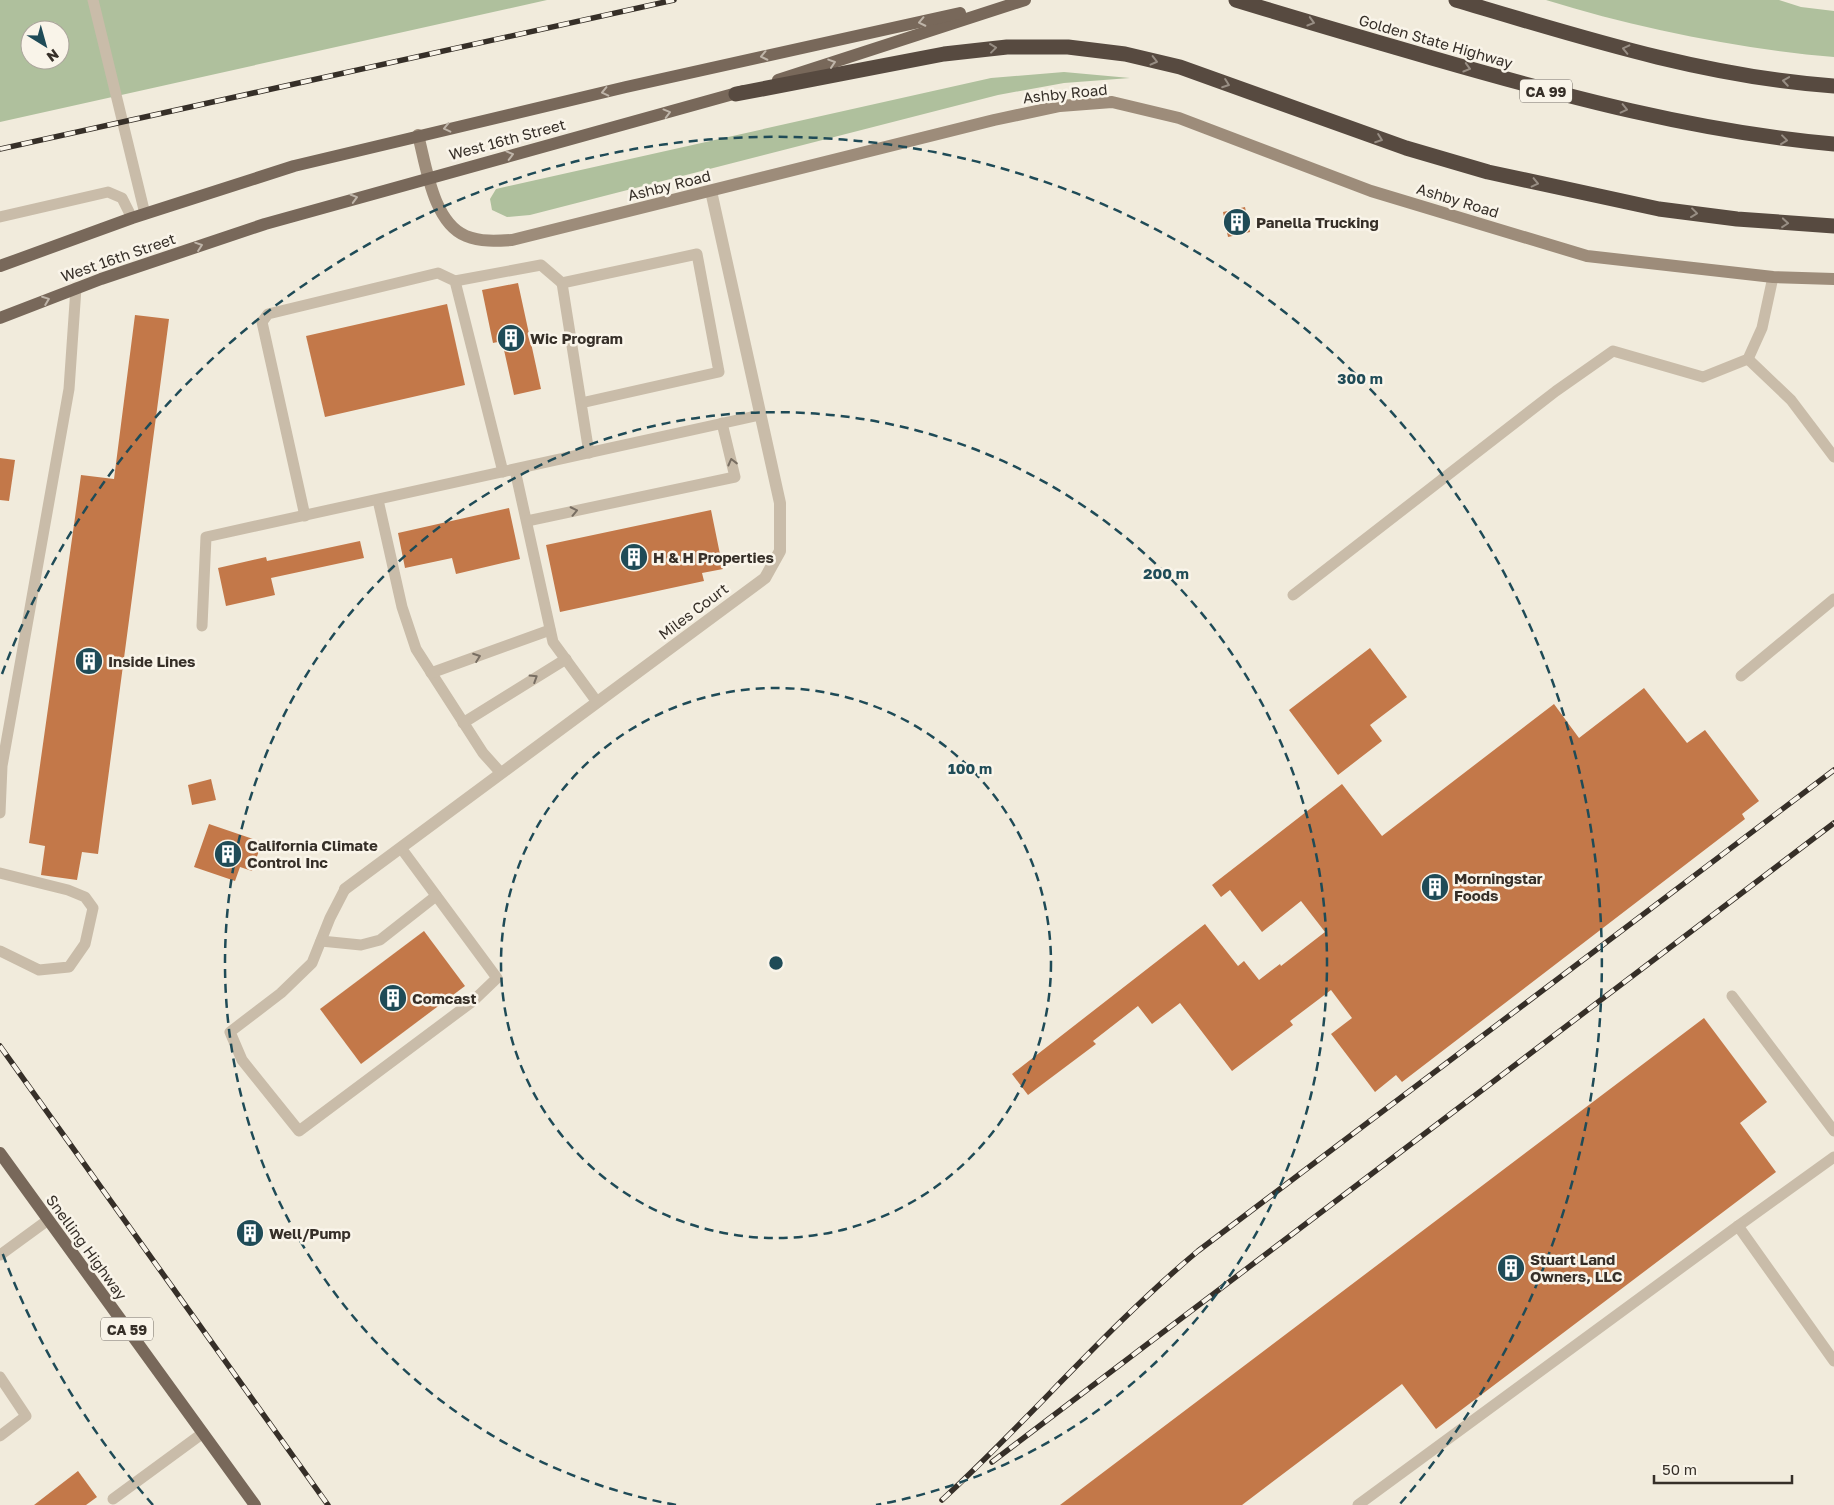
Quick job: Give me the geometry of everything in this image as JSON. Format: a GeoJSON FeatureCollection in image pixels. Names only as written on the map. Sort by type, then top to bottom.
{"type":"FeatureCollection","features":[{"type":"Feature","properties":{"kind":"highway","name":"Golden State Highway"},"geometry":{"type":"LineString","coordinates":[[1236,0],[1554,93],[1679,122],[1781,140],[1834,144]]}},
{"type":"Feature","properties":{"kind":"highway"},"geometry":{"type":"LineString","coordinates":[[1456,0],[1593,41],[1705,67],[1834,86]]}},
{"type":"Feature","properties":{"kind":"highway"},"geometry":{"type":"LineString","coordinates":[[736,94],[944,54],[1007,46],[1068,47],[1125,54],[1180,67],[1406,148],[1488,172],[1659,209],[1737,219],[1834,226]]}},
{"type":"Feature","properties":{"kind":"main road","name":"West 16th Street"},"geometry":{"type":"LineString","coordinates":[[0,266],[139,216],[294,166],[418,135],[1023,0]]}},
{"type":"Feature","properties":{"kind":"main road","name":"West 16th Street"},"geometry":{"type":"LineString","coordinates":[[0,318],[76,288],[266,224],[429,177],[736,94],[1023,0]]}},
{"type":"Feature","properties":{"kind":"main road","name":"Ashby Road"},"geometry":{"type":"LineString","coordinates":[[418,135],[438,206],[449,223],[465,235],[487,241],[512,240],[1027,112],[1060,106],[1112,102],[1178,118],[1371,191],[1588,256],[1773,277],[1834,280]]}},
{"type":"Feature","properties":{"kind":"main road","name":"Snelling Highway"},"geometry":{"type":"LineString","coordinates":[[0,1153],[255,1505]]}},
{"type":"Feature","properties":{"kind":"street","name":"Miles Court"},"geometry":{"type":"LineString","coordinates":[[345,889],[765,578],[780,551],[780,502],[710,191]]}},
{"type":"Feature","properties":{"kind":"lane"},"geometry":{"type":"LineString","coordinates":[[93,0],[139,216]]}},
{"type":"Feature","properties":{"kind":"lane"},"geometry":{"type":"LineString","coordinates":[[0,217],[108,192],[122,198],[139,216]]}},
{"type":"Feature","properties":{"kind":"lane"},"geometry":{"type":"LineString","coordinates":[[562,283],[696,254],[719,372],[581,403]]}},
{"type":"Feature","properties":{"kind":"lane"},"geometry":{"type":"LineString","coordinates":[[305,516],[262,322],[268,314],[438,273],[455,281],[541,264],[562,283],[589,453]]}},
{"type":"Feature","properties":{"kind":"lane"},"geometry":{"type":"LineString","coordinates":[[1293,595],[1556,391],[1613,351],[1703,377],[1748,359],[1762,328],[1773,277]]}},
{"type":"Feature","properties":{"kind":"lane"},"geometry":{"type":"LineString","coordinates":[[455,281],[503,472]]}},
{"type":"Feature","properties":{"kind":"lane"},"geometry":{"type":"LineString","coordinates":[[0,813],[2,766],[69,388],[76,288]]}},
{"type":"Feature","properties":{"kind":"lane"},"geometry":{"type":"LineString","coordinates":[[1748,359],[1791,400],[1834,457]]}},
{"type":"Feature","properties":{"kind":"lane"},"geometry":{"type":"LineString","coordinates":[[202,626],[206,537],[760,415]]}},
{"type":"Feature","properties":{"kind":"lane"},"geometry":{"type":"LineString","coordinates":[[527,520],[736,477],[722,423]]}},
{"type":"Feature","properties":{"kind":"lane"},"geometry":{"type":"LineString","coordinates":[[515,470],[553,642],[598,702]]}},
{"type":"Feature","properties":{"kind":"lane"},"geometry":{"type":"LineString","coordinates":[[378,500],[402,607],[416,649],[483,753],[501,774]]}},
{"type":"Feature","properties":{"kind":"lane"},"geometry":{"type":"LineString","coordinates":[[1741,676],[1834,599]]}},
{"type":"Feature","properties":{"kind":"lane"},"geometry":{"type":"LineString","coordinates":[[432,673],[550,630]]}},
{"type":"Feature","properties":{"kind":"lane"},"geometry":{"type":"LineString","coordinates":[[463,723],[566,659]]}},
{"type":"Feature","properties":{"kind":"lane"},"geometry":{"type":"LineString","coordinates":[[345,889],[312,963],[281,993],[230,1032],[242,1060],[299,1131],[473,1001],[497,978],[401,848]]}},
{"type":"Feature","properties":{"kind":"lane"},"geometry":{"type":"LineString","coordinates":[[0,873],[68,890],[85,897],[93,908],[85,944],[69,967],[40,970],[0,951]]}},
{"type":"Feature","properties":{"kind":"lane"},"geometry":{"type":"LineString","coordinates":[[321,941],[361,945],[380,940],[436,896]]}},
{"type":"Feature","properties":{"kind":"lane"},"geometry":{"type":"LineString","coordinates":[[1732,996],[1834,1131]]}},
{"type":"Feature","properties":{"kind":"lane"},"geometry":{"type":"LineString","coordinates":[[1358,1505],[1834,1157]]}},
{"type":"Feature","properties":{"kind":"lane"},"geometry":{"type":"LineString","coordinates":[[0,1255],[48,1220]]}},
{"type":"Feature","properties":{"kind":"lane"},"geometry":{"type":"LineString","coordinates":[[1738,1226],[1834,1361]]}},
{"type":"Feature","properties":{"kind":"lane"},"geometry":{"type":"LineString","coordinates":[[0,1378],[26,1416],[0,1436]]}},
{"type":"Feature","properties":{"kind":"lane"},"geometry":{"type":"LineString","coordinates":[[114,1499],[203,1433]]}},
{"type":"Feature","properties":{"kind":"green space"},"geometry":{"type":"Polygon","coordinates":[[[0,0],[547,0],[0,122],[0,0]]]}},
{"type":"Feature","properties":{"kind":"green space"},"geometry":{"type":"Polygon","coordinates":[[[1546,0],[1779,0],[1801,7],[1834,11],[1834,57],[1762,49],[1688,36],[1616,20],[1546,0]]]}},
{"type":"Feature","properties":{"kind":"green space"},"geometry":{"type":"Polygon","coordinates":[[[1064,72],[1130,78],[1064,83],[998,95],[530,215],[507,217],[492,210],[490,199],[496,189],[991,78],[1064,72]]]}},
{"type":"Feature","properties":{"kind":"building","name":"Panella Trucking"},"geometry":{"type":"Polygon","coordinates":[[[1245,207],[1250,232],[1228,237],[1223,212],[1245,207]]]}},
{"type":"Feature","properties":{"kind":"building","name":"Wic Program"},"geometry":{"type":"Polygon","coordinates":[[[518,283],[541,389],[514,395],[502,341],[493,343],[482,290],[518,283]]]}},
{"type":"Feature","properties":{"kind":"building"},"geometry":{"type":"Polygon","coordinates":[[[447,304],[465,385],[325,417],[306,336],[447,304]]]}},
{"type":"Feature","properties":{"kind":"building","name":"Inside Lines"},"geometry":{"type":"Polygon","coordinates":[[[135,315],[169,319],[98,854],[82,852],[77,880],[41,875],[45,846],[29,843],[81,475],[114,479],[135,315]]]}},
{"type":"Feature","properties":{"kind":"building"},"geometry":{"type":"Polygon","coordinates":[[[0,458],[15,460],[9,501],[0,500],[0,458]]]}},
{"type":"Feature","properties":{"kind":"building"},"geometry":{"type":"Polygon","coordinates":[[[509,508],[520,559],[456,574],[452,558],[405,568],[398,533],[509,508]]]}},
{"type":"Feature","properties":{"kind":"building","name":"H & H Properties"},"geometry":{"type":"Polygon","coordinates":[[[711,510],[723,569],[702,573],[704,581],[560,612],[546,545],[711,510]]]}},
{"type":"Feature","properties":{"kind":"building"},"geometry":{"type":"Polygon","coordinates":[[[360,541],[364,558],[271,578],[275,595],[226,606],[218,568],[266,557],[267,561],[360,541]]]}},
{"type":"Feature","properties":{"kind":"building"},"geometry":{"type":"Polygon","coordinates":[[[1370,648],[1407,697],[1370,725],[1382,741],[1338,775],[1289,710],[1370,648]]]}},
{"type":"Feature","properties":{"kind":"building","name":"Morningstar Foods"},"geometry":{"type":"Polygon","coordinates":[[[1644,688],[1687,743],[1705,730],[1759,801],[1742,814],[1745,819],[1402,1082],[1396,1075],[1375,1092],[1331,1034],[1352,1018],[1331,990],[1290,1021],[1293,1025],[1232,1071],[1180,1003],[1152,1024],[1138,1006],[1093,1041],[1096,1044],[1028,1095],[1012,1074],[1205,924],[1238,966],[1244,961],[1259,980],[1280,964],[1281,966],[1325,932],[1301,901],[1262,932],[1230,890],[1221,897],[1212,885],[1342,784],[1382,836],[1554,704],[1579,738],[1644,688]]]}},
{"type":"Feature","properties":{"kind":"building"},"geometry":{"type":"Polygon","coordinates":[[[211,779],[216,800],[192,805],[188,785],[211,779]]]}},
{"type":"Feature","properties":{"kind":"building","name":"California Climate Control Inc"},"geometry":{"type":"Polygon","coordinates":[[[209,824],[262,842],[252,871],[240,867],[235,881],[194,867],[209,824]]]}},
{"type":"Feature","properties":{"kind":"building","name":"Comcast"},"geometry":{"type":"Polygon","coordinates":[[[424,931],[465,986],[361,1064],[320,1009],[424,931]]]}},
{"type":"Feature","properties":{"kind":"building","name":"Stuart Land Owners, LLC"},"geometry":{"type":"Polygon","coordinates":[[[1704,1018],[1767,1102],[1740,1123],[1776,1172],[1436,1429],[1402,1384],[1242,1505],[1060,1505],[1704,1018]]]}},
{"type":"Feature","properties":{"kind":"building","name":"Well/Pump"},"geometry":{"type":"Polygon","coordinates":[[[253,1220],[264,1233],[246,1247],[236,1233],[253,1220]]]}},
{"type":"Feature","properties":{"kind":"building"},"geometry":{"type":"Polygon","coordinates":[[[78,1471],[97,1497],[86,1505],[34,1505],[78,1471]]]}},
{"type":"Feature","properties":{"kind":"railway"},"geometry":{"type":"LineString","coordinates":[[0,149],[674,0]]}},
{"type":"Feature","properties":{"kind":"railway"},"geometry":{"type":"LineString","coordinates":[[942,1500],[1100,1342],[1164,1280],[1198,1251],[1834,770]]}},
{"type":"Feature","properties":{"kind":"railway"},"geometry":{"type":"LineString","coordinates":[[992,1462],[1834,823]]}},
{"type":"Feature","properties":{"kind":"railway"},"geometry":{"type":"LineString","coordinates":[[0,1046],[328,1505]]}},
{"type":"Feature","properties":{"kind":"place","name":"Panella Trucking"},"geometry":{"type":"Point","coordinates":[1237,222]}},
{"type":"Feature","properties":{"kind":"place","name":"Wic Program"},"geometry":{"type":"Point","coordinates":[511,338]}},
{"type":"Feature","properties":{"kind":"place","name":"H & H Properties"},"geometry":{"type":"Point","coordinates":[634,557]}},
{"type":"Feature","properties":{"kind":"place","name":"Inside Lines"},"geometry":{"type":"Point","coordinates":[89,661]}},
{"type":"Feature","properties":{"kind":"place","name":"California Climate Control Inc"},"geometry":{"type":"Point","coordinates":[228,854]}},
{"type":"Feature","properties":{"kind":"place","name":"Morningstar Foods"},"geometry":{"type":"Point","coordinates":[1435,887]}},
{"type":"Feature","properties":{"kind":"place","name":"Comcast"},"geometry":{"type":"Point","coordinates":[393,998]}},
{"type":"Feature","properties":{"kind":"place","name":"Well/Pump"},"geometry":{"type":"Point","coordinates":[250,1233]}},
{"type":"Feature","properties":{"kind":"place","name":"Stuart Land Owners, LLC"},"geometry":{"type":"Point","coordinates":[1511,1268]}}]}
